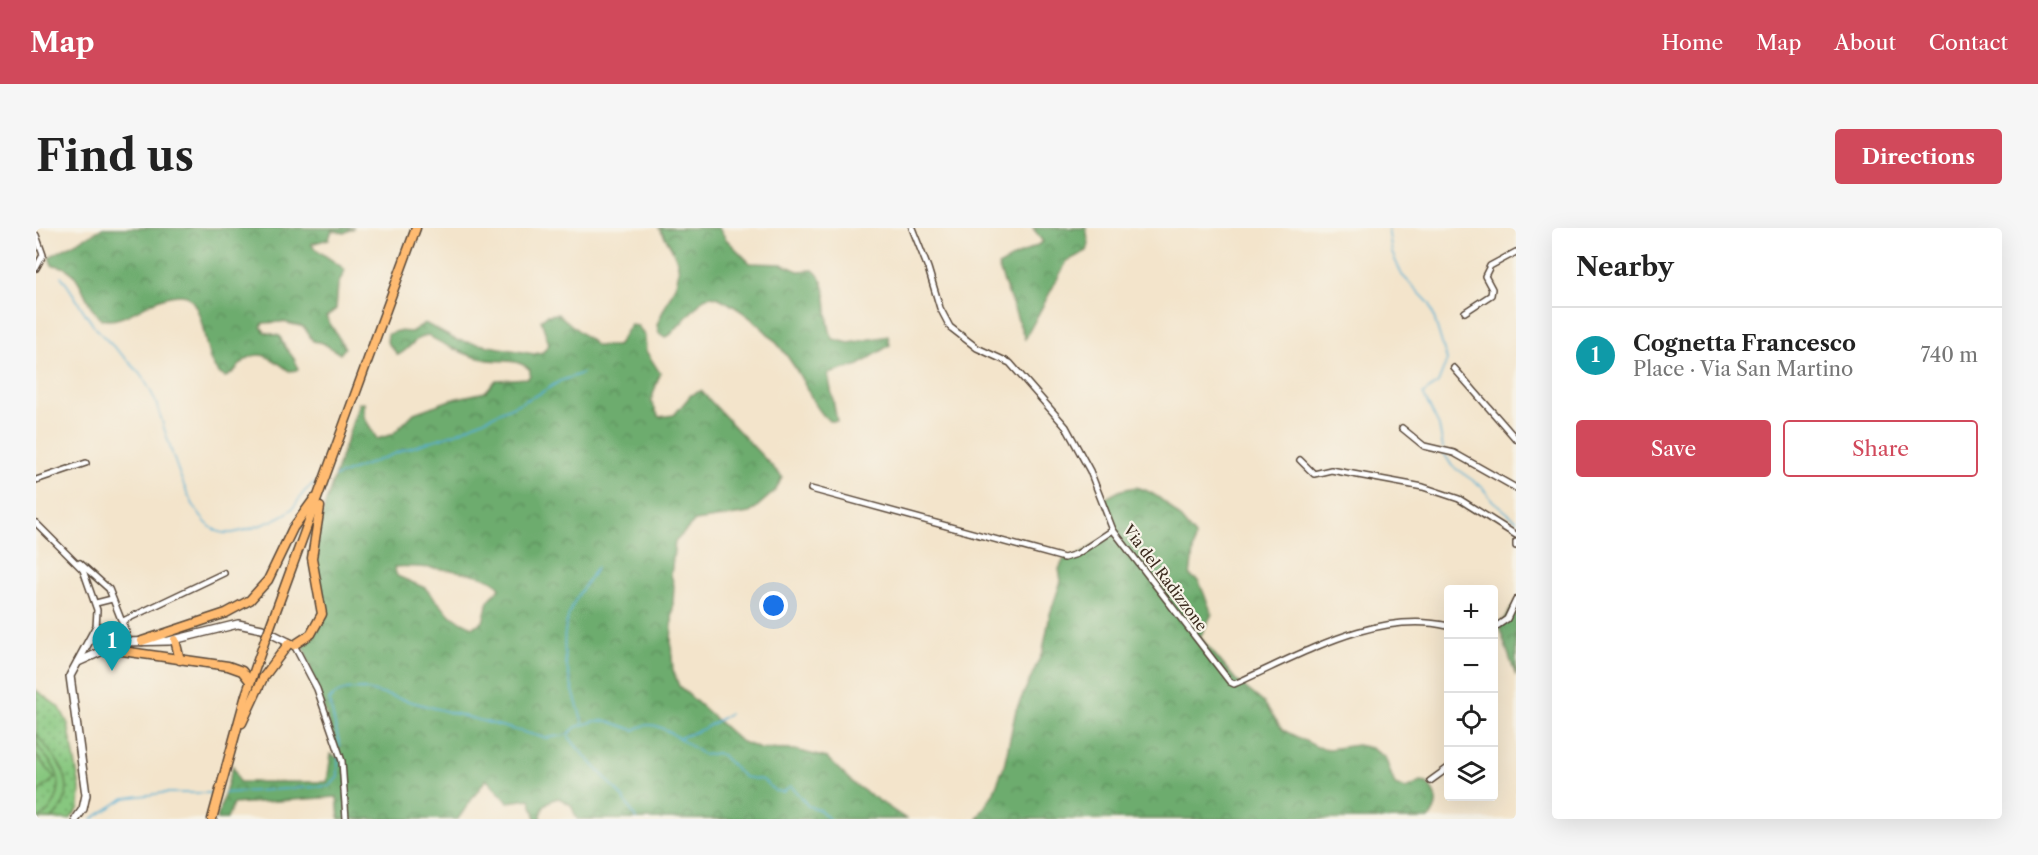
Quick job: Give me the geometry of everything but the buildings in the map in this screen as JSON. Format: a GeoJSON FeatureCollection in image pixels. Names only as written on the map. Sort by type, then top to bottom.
{"type":"FeatureCollection","features":[{"type":"Feature","properties":{"kind":"main road"},"geometry":{"type":"LineString","coordinates":[[212,819],[250,681],[416,228]]}},
{"type":"Feature","properties":{"kind":"main road"},"geometry":{"type":"LineString","coordinates":[[223,777],[260,683],[291,644],[311,634],[322,615],[312,549],[320,507],[336,460],[334,453]]}},
{"type":"Feature","properties":{"kind":"main road"},"geometry":{"type":"LineString","coordinates":[[142,641],[228,612],[250,600],[268,580],[293,528],[322,486]]}},
{"type":"Feature","properties":{"kind":"main road"},"geometry":{"type":"LineString","coordinates":[[175,640],[180,660]]}},
{"type":"Feature","properties":{"kind":"main road"},"geometry":{"type":"LineString","coordinates":[[106,649],[230,666],[242,671],[250,681]]}},
{"type":"Feature","properties":{"kind":"street","name":"Via del Radizzone"},"geometry":{"type":"LineString","coordinates":[[912,228],[928,267],[940,308],[950,327],[977,348],[1010,363],[1066,427],[1090,471],[1113,530],[1230,682],[1234,684],[1278,663],[1376,626],[1402,622],[1444,626]]}},
{"type":"Feature","properties":{"kind":"street"},"geometry":{"type":"LineString","coordinates":[[36,235],[43,255],[36,268]]}},
{"type":"Feature","properties":{"kind":"street"},"geometry":{"type":"LineString","coordinates":[[1465,312],[1491,295],[1492,289],[1485,276],[1490,266],[1516,252]]}},
{"type":"Feature","properties":{"kind":"street"},"geometry":{"type":"LineString","coordinates":[[1454,368],[1516,439]]}},
{"type":"Feature","properties":{"kind":"street"},"geometry":{"type":"LineString","coordinates":[[1402,428],[1424,446],[1454,453],[1516,488]]}},
{"type":"Feature","properties":{"kind":"street"},"geometry":{"type":"LineString","coordinates":[[1300,460],[1314,474],[1330,470],[1425,487],[1459,499],[1516,535]]}},
{"type":"Feature","properties":{"kind":"street"},"geometry":{"type":"LineString","coordinates":[[36,480],[86,463]]}},
{"type":"Feature","properties":{"kind":"street"},"geometry":{"type":"LineString","coordinates":[[811,489],[1065,558],[1077,554],[1113,530]]}},
{"type":"Feature","properties":{"kind":"street"},"geometry":{"type":"LineString","coordinates":[[36,523],[109,589],[126,632]]}},
{"type":"Feature","properties":{"kind":"street"},"geometry":{"type":"LineString","coordinates":[[76,560],[87,578],[98,615],[96,628],[76,663],[69,683],[86,795],[83,809],[76,819]]}},
{"type":"Feature","properties":{"kind":"street"},"geometry":{"type":"LineString","coordinates":[[123,621],[224,573]]}},
{"type":"Feature","properties":{"kind":"street"},"geometry":{"type":"LineString","coordinates":[[96,603],[112,599]]}},
{"type":"Feature","properties":{"kind":"street"},"geometry":{"type":"LineString","coordinates":[[1498,625],[1507,619],[1516,600]]}},
{"type":"Feature","properties":{"kind":"street"},"geometry":{"type":"LineString","coordinates":[[98,615],[114,633],[129,641]]}},
{"type":"Feature","properties":{"kind":"street"},"geometry":{"type":"LineString","coordinates":[[76,663],[129,641],[175,640],[225,626],[243,624],[262,629],[291,644],[317,689],[340,759],[346,819]]}},
{"type":"Feature","properties":{"kind":"street"},"geometry":{"type":"LineString","coordinates":[[96,628],[107,627]]}},
{"type":"Feature","properties":{"kind":"street"},"geometry":{"type":"LineString","coordinates":[[106,649],[114,633]]}},
{"type":"Feature","properties":{"kind":"street"},"geometry":{"type":"LineString","coordinates":[[90,636],[92,646],[106,649]]}},
{"type":"Feature","properties":{"kind":"street"},"geometry":{"type":"LineString","coordinates":[[1430,781],[1444,771]]}},
{"type":"Feature","properties":{"kind":"green space"},"geometry":{"type":"Polygon","coordinates":[[[103,228],[354,228],[344,233],[332,230],[329,239],[311,244],[345,270],[338,285],[336,309],[326,317],[345,348],[340,354],[323,343],[313,341],[304,327],[283,322],[263,323],[261,327],[265,332],[280,336],[298,370],[289,371],[271,359],[259,355],[247,359],[232,374],[225,377],[211,362],[199,315],[187,296],[165,297],[121,318],[101,319],[89,304],[76,278],[70,271],[52,265],[49,257],[103,228]]]}},
{"type":"Feature","properties":{"kind":"green space"},"geometry":{"type":"Polygon","coordinates":[[[659,228],[719,228],[726,239],[750,263],[782,264],[798,271],[813,270],[823,284],[828,322],[833,339],[849,343],[888,336],[890,345],[859,365],[828,374],[837,421],[829,421],[820,411],[795,367],[770,336],[741,311],[714,296],[704,298],[670,335],[665,337],[659,333],[657,325],[675,286],[678,267],[676,257],[659,228]]]}},
{"type":"Feature","properties":{"kind":"green space"},"geometry":{"type":"Polygon","coordinates":[[[1033,228],[1086,228],[1089,244],[1087,251],[1067,261],[1025,339],[998,266],[1043,242],[1033,228]]]}},
{"type":"Feature","properties":{"kind":"green space"},"geometry":{"type":"Polygon","coordinates":[[[558,314],[597,346],[617,346],[630,325],[638,326],[645,336],[646,351],[660,373],[651,401],[659,417],[674,415],[691,395],[701,391],[782,477],[776,490],[750,513],[695,521],[675,542],[671,575],[674,585],[671,643],[673,670],[679,686],[740,741],[760,749],[795,750],[827,758],[854,784],[906,819],[577,819],[571,805],[559,798],[548,802],[542,811],[541,819],[536,819],[530,799],[508,802],[486,779],[458,819],[339,819],[337,797],[233,804],[227,819],[217,819],[233,766],[239,782],[327,782],[331,754],[341,760],[303,646],[315,633],[325,611],[314,564],[323,511],[359,403],[364,403],[364,417],[377,439],[393,434],[414,413],[453,399],[485,392],[496,380],[528,378],[530,375],[530,370],[520,363],[471,356],[428,335],[419,338],[398,355],[387,342],[388,334],[397,331],[411,332],[425,323],[456,340],[534,354],[543,352],[549,344],[541,320],[547,315],[558,314]],[[394,567],[397,576],[425,588],[451,616],[472,627],[483,622],[488,601],[500,588],[495,582],[469,573],[394,567]]]}},
{"type":"Feature","properties":{"kind":"green space"},"geometry":{"type":"Polygon","coordinates":[[[1136,487],[1162,500],[1195,536],[1190,576],[1199,581],[1212,614],[1200,637],[1236,680],[1264,703],[1283,730],[1317,747],[1329,749],[1357,745],[1371,748],[1385,757],[1395,785],[1406,789],[1421,782],[1427,783],[1434,792],[1436,800],[1435,809],[1429,819],[977,819],[993,794],[1004,766],[1016,710],[1043,651],[1050,614],[1061,581],[1059,569],[1064,559],[1076,557],[1116,531],[1104,499],[1121,490],[1136,487]]]}},
{"type":"Feature","properties":{"kind":"green space"},"geometry":{"type":"Polygon","coordinates":[[[1516,601],[1516,676],[1499,627],[1516,601]]]}},
{"type":"Feature","properties":{"kind":"green space"},"geometry":{"type":"Polygon","coordinates":[[[36,690],[60,708],[68,724],[80,788],[79,808],[70,819],[36,819],[36,690]]]}},
{"type":"Feature","properties":{"kind":"green space"},"geometry":{"type":"Polygon","coordinates":[[[36,734],[59,764],[67,785],[66,796],[52,819],[38,819],[50,809],[59,788],[57,773],[39,748],[36,734]]]}},
{"type":"Feature","properties":{"kind":"green space"},"geometry":{"type":"Polygon","coordinates":[[[36,755],[55,778],[36,794],[36,755]]]}},
{"type":"Feature","properties":{"kind":"waterway"},"geometry":{"type":"LineString","coordinates":[[1388,228],[1392,253],[1402,275],[1430,304],[1447,360],[1438,383],[1423,394],[1439,426],[1443,448]]}},
{"type":"Feature","properties":{"kind":"waterway"},"geometry":{"type":"LineString","coordinates":[[61,276],[94,326],[144,379],[156,403],[173,456],[190,498],[200,515],[211,527],[224,533],[231,533],[270,522],[292,509],[303,493],[316,483]]}},
{"type":"Feature","properties":{"kind":"waterway"},"geometry":{"type":"LineString","coordinates":[[335,477],[456,433],[539,394],[560,381],[583,373]]}},
{"type":"Feature","properties":{"kind":"waterway"},"geometry":{"type":"LineString","coordinates":[[1443,452],[1452,466],[1481,486],[1493,501],[1516,520]]}},
{"type":"Feature","properties":{"kind":"waterway"},"geometry":{"type":"LineString","coordinates":[[583,723],[567,669],[565,628],[574,602],[597,567]]}},
{"type":"Feature","properties":{"kind":"waterway"},"geometry":{"type":"LineString","coordinates":[[340,746],[329,700],[340,692],[359,689],[545,738],[567,735],[576,727],[595,721],[608,721],[634,730],[647,725],[657,726],[679,738]]}},
{"type":"Feature","properties":{"kind":"waterway"},"geometry":{"type":"LineString","coordinates":[[729,714],[703,729],[679,738],[704,755],[717,753],[723,756],[744,777],[763,780],[775,791],[783,792],[791,786],[808,806],[820,810],[829,819]]}},
{"type":"Feature","properties":{"kind":"waterway"},"geometry":{"type":"LineString","coordinates":[[569,737],[622,797],[636,819]]}},
{"type":"Feature","properties":{"kind":"waterway"},"geometry":{"type":"LineString","coordinates":[[224,793],[330,786],[338,777],[338,757]]}},
{"type":"Feature","properties":{"kind":"waterway"},"geometry":{"type":"LineString","coordinates":[[92,819],[125,798],[163,793],[216,793]]}},
{"type":"Feature","properties":{"kind":"place","name":"Cognetta Francesco"},"geometry":{"type":"Point","coordinates":[112,671]}}]}
